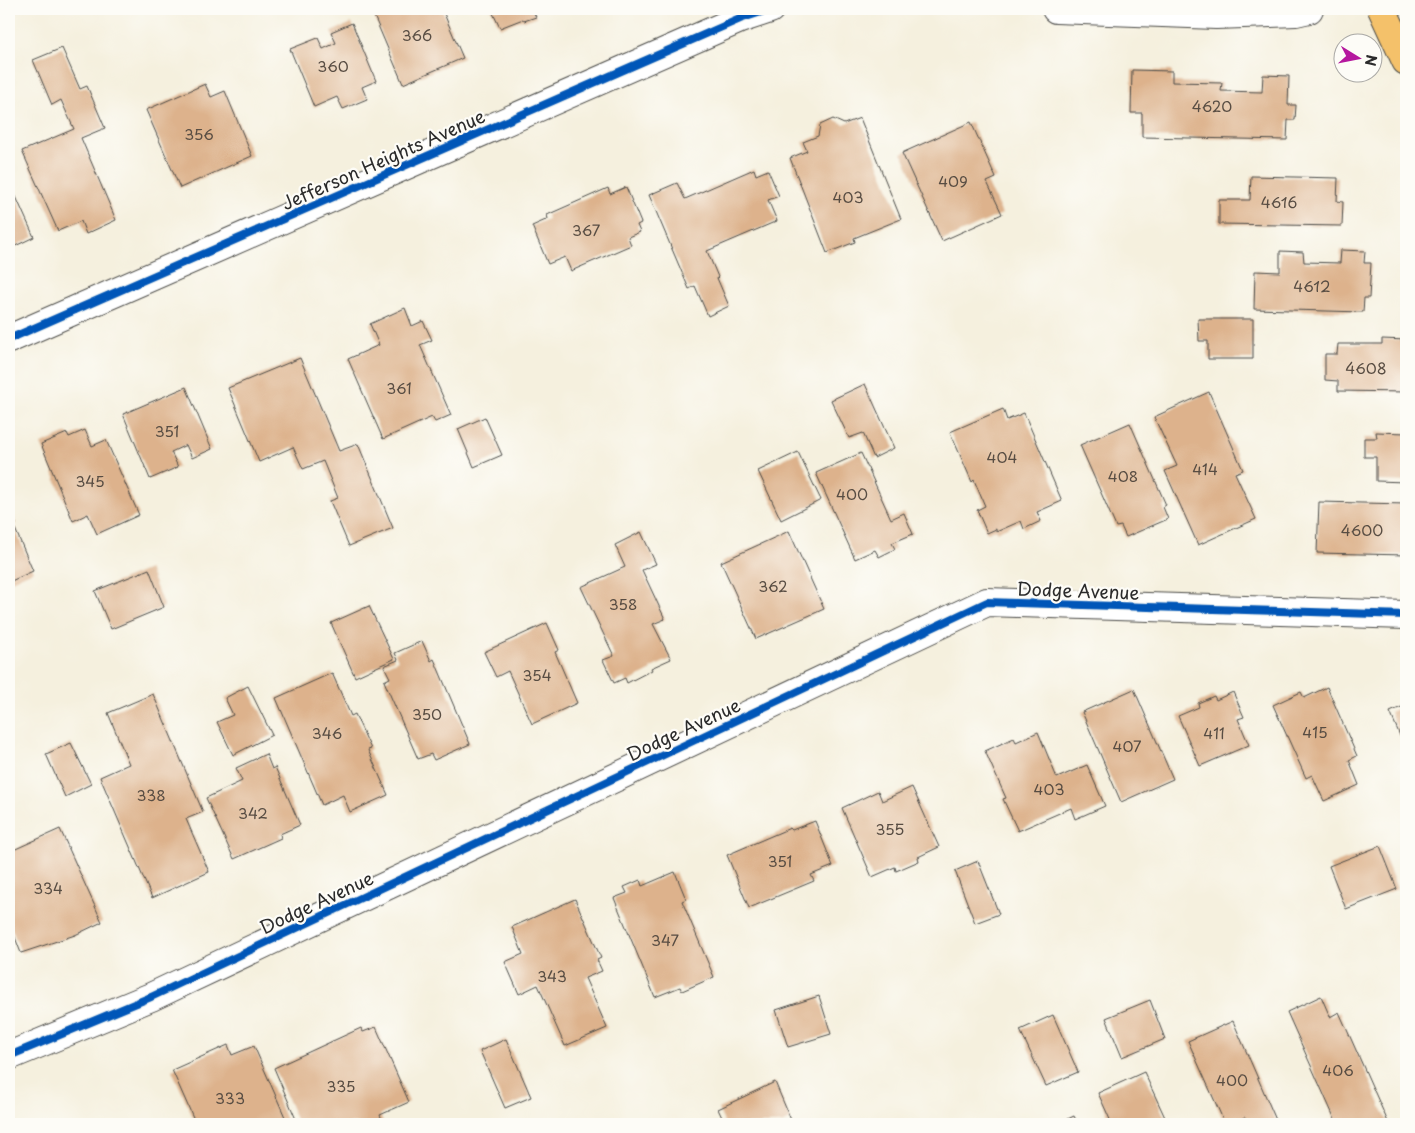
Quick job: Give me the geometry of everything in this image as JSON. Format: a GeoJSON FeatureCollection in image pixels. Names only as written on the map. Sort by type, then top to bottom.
{"type":"FeatureCollection","features":[{"type":"Feature","properties":{"kind":"main road"},"geometry":{"type":"LineString","coordinates":[[1382,9],[1406,61]]}},
{"type":"Feature","properties":{"kind":"street","name":"Jefferson Heights Avenue"},"geometry":{"type":"LineString","coordinates":[[9,339],[737,14],[770,9]]}},
{"type":"Feature","properties":{"kind":"street"},"geometry":{"type":"LineString","coordinates":[[1056,9],[1216,15],[1296,12],[1309,9]]}},
{"type":"Feature","properties":{"kind":"street","name":"Dodge Avenue"},"geometry":{"type":"LineString","coordinates":[[9,1056],[151,997],[988,602],[1406,615]]}},
{"type":"Feature","properties":{"kind":"building"},"geometry":{"type":"Polygon","coordinates":[[[371,9],[442,9],[463,58],[403,84],[371,9]]]}},
{"type":"Feature","properties":{"kind":"building"},"geometry":{"type":"Polygon","coordinates":[[[491,9],[532,9],[536,17],[524,21],[523,19],[500,28],[491,9]]]}},
{"type":"Feature","properties":{"kind":"building"},"geometry":{"type":"Polygon","coordinates":[[[352,23],[376,81],[362,87],[367,99],[343,109],[337,97],[314,107],[290,49],[318,38],[323,49],[336,43],[331,32],[352,23]]]}},
{"type":"Feature","properties":{"kind":"building"},"geometry":{"type":"Polygon","coordinates":[[[62,48],[80,89],[87,86],[105,128],[81,138],[116,220],[86,234],[81,221],[58,231],[22,151],[74,129],[61,100],[52,105],[33,60],[62,48]]]}},
{"type":"Feature","properties":{"kind":"building"},"geometry":{"type":"Polygon","coordinates":[[[1132,70],[1172,71],[1172,82],[1222,83],[1221,91],[1262,92],[1263,75],[1289,76],[1288,105],[1296,105],[1295,120],[1288,120],[1287,140],[1142,137],[1142,113],[1131,113],[1132,70]]]}},
{"type":"Feature","properties":{"kind":"building"},"geometry":{"type":"Polygon","coordinates":[[[205,84],[211,97],[225,91],[252,156],[180,188],[146,110],[205,84]]]}},
{"type":"Feature","properties":{"kind":"building"},"geometry":{"type":"Polygon","coordinates":[[[860,118],[901,219],[854,238],[855,242],[827,253],[790,158],[807,151],[803,142],[818,136],[820,125],[833,119],[844,124],[860,118]]]}},
{"type":"Feature","properties":{"kind":"building"},"geometry":{"type":"Polygon","coordinates":[[[971,122],[996,178],[987,182],[1002,214],[942,241],[902,153],[971,122]]]}},
{"type":"Feature","properties":{"kind":"building"},"geometry":{"type":"Polygon","coordinates":[[[754,169],[756,175],[768,170],[779,196],[768,200],[777,221],[707,251],[729,306],[708,316],[695,286],[689,289],[649,195],[677,183],[685,199],[754,169]]]}},
{"type":"Feature","properties":{"kind":"building"},"geometry":{"type":"Polygon","coordinates":[[[1251,176],[1338,178],[1337,201],[1343,202],[1342,226],[1219,224],[1219,200],[1250,200],[1251,176]]]}},
{"type":"Feature","properties":{"kind":"building"},"geometry":{"type":"Polygon","coordinates":[[[9,181],[34,237],[9,249],[9,181]]]}},
{"type":"Feature","properties":{"kind":"building"},"geometry":{"type":"Polygon","coordinates":[[[626,187],[641,223],[637,225],[640,232],[628,237],[631,245],[571,271],[565,257],[548,264],[532,226],[548,219],[547,215],[608,188],[610,194],[626,187]]]}},
{"type":"Feature","properties":{"kind":"building"},"geometry":{"type":"Polygon","coordinates":[[[1341,250],[1365,251],[1364,263],[1371,263],[1369,298],[1364,298],[1363,312],[1254,309],[1255,271],[1280,272],[1280,251],[1303,252],[1304,262],[1340,263],[1341,250]]]}},
{"type":"Feature","properties":{"kind":"building"},"geometry":{"type":"Polygon","coordinates":[[[405,308],[412,326],[423,321],[432,340],[420,345],[451,415],[435,422],[432,417],[383,439],[348,359],[379,345],[370,324],[405,308]]]}},
{"type":"Feature","properties":{"kind":"building"},"geometry":{"type":"Polygon","coordinates":[[[1198,319],[1253,319],[1253,359],[1208,359],[1208,341],[1199,341],[1198,319]]]}},
{"type":"Feature","properties":{"kind":"building"},"geometry":{"type":"Polygon","coordinates":[[[1382,339],[1406,340],[1406,392],[1338,391],[1338,381],[1325,380],[1325,354],[1337,354],[1338,344],[1382,344],[1382,339]]]}},
{"type":"Feature","properties":{"kind":"building"},"geometry":{"type":"Polygon","coordinates":[[[300,358],[339,451],[358,444],[393,528],[349,546],[330,501],[338,498],[323,461],[303,469],[293,447],[259,462],[228,388],[300,358]]]}},
{"type":"Feature","properties":{"kind":"building"},"geometry":{"type":"Polygon","coordinates":[[[865,384],[894,448],[874,458],[863,433],[849,438],[831,400],[865,384]]]}},
{"type":"Feature","properties":{"kind":"building"},"geometry":{"type":"Polygon","coordinates":[[[186,387],[212,449],[192,458],[186,445],[171,452],[178,467],[150,479],[123,414],[186,387]]]}},
{"type":"Feature","properties":{"kind":"building"},"geometry":{"type":"Polygon","coordinates":[[[1209,392],[1243,470],[1235,473],[1256,519],[1198,545],[1165,471],[1177,466],[1154,417],[1209,392]]]}},
{"type":"Feature","properties":{"kind":"building"},"geometry":{"type":"Polygon","coordinates":[[[1003,409],[1007,420],[1024,413],[1062,501],[1037,512],[1041,521],[1024,529],[1021,521],[996,532],[996,529],[987,533],[977,510],[985,506],[950,432],[1003,409]]]}},
{"type":"Feature","properties":{"kind":"building"},"geometry":{"type":"Polygon","coordinates":[[[485,417],[502,455],[474,467],[458,429],[485,417]]]}},
{"type":"Feature","properties":{"kind":"building"},"geometry":{"type":"Polygon","coordinates":[[[1130,423],[1166,505],[1163,507],[1168,519],[1126,537],[1121,526],[1116,527],[1080,445],[1130,423]]]}},
{"type":"Feature","properties":{"kind":"building"},"geometry":{"type":"Polygon","coordinates":[[[85,430],[92,446],[106,440],[139,515],[97,534],[88,514],[73,521],[41,444],[67,433],[69,437],[85,430]]]}},
{"type":"Feature","properties":{"kind":"building"},"geometry":{"type":"Polygon","coordinates":[[[1376,432],[1406,433],[1406,482],[1376,481],[1376,457],[1364,457],[1364,438],[1377,438],[1376,432]]]}},
{"type":"Feature","properties":{"kind":"building"},"geometry":{"type":"Polygon","coordinates":[[[798,452],[821,500],[781,520],[758,471],[798,452]]]}},
{"type":"Feature","properties":{"kind":"building"},"geometry":{"type":"Polygon","coordinates":[[[861,453],[891,519],[904,513],[913,534],[892,543],[895,549],[879,557],[875,550],[855,559],[816,473],[861,453]]]}},
{"type":"Feature","properties":{"kind":"building"},"geometry":{"type":"Polygon","coordinates":[[[1319,502],[1406,504],[1406,555],[1317,553],[1319,502]]]}},
{"type":"Feature","properties":{"kind":"building"},"geometry":{"type":"Polygon","coordinates":[[[9,508],[16,524],[13,524],[33,571],[9,582],[9,508]]]}},
{"type":"Feature","properties":{"kind":"building"},"geometry":{"type":"Polygon","coordinates":[[[789,531],[824,609],[756,639],[721,562],[789,531]]]}},
{"type":"Feature","properties":{"kind":"building"},"geometry":{"type":"Polygon","coordinates":[[[641,532],[656,564],[642,570],[665,619],[653,624],[671,659],[651,668],[652,670],[627,683],[625,678],[614,683],[603,660],[614,656],[581,587],[625,567],[615,545],[641,532]]]}},
{"type":"Feature","properties":{"kind":"building"},"geometry":{"type":"Polygon","coordinates":[[[149,569],[164,607],[111,629],[95,591],[149,569]]]}},
{"type":"Feature","properties":{"kind":"building"},"geometry":{"type":"Polygon","coordinates":[[[369,606],[394,659],[355,677],[331,623],[369,606]]]}},
{"type":"Feature","properties":{"kind":"building"},"geometry":{"type":"Polygon","coordinates":[[[547,623],[559,650],[555,652],[577,703],[532,724],[508,671],[496,677],[484,652],[547,623]]]}},
{"type":"Feature","properties":{"kind":"building"},"geometry":{"type":"Polygon","coordinates":[[[422,641],[431,661],[434,659],[470,744],[434,760],[431,754],[418,759],[384,681],[390,678],[384,666],[398,660],[395,653],[422,641]]]}},
{"type":"Feature","properties":{"kind":"building"},"geometry":{"type":"Polygon","coordinates":[[[332,673],[351,716],[355,714],[371,749],[368,750],[388,795],[350,812],[343,795],[322,805],[276,698],[332,673]]]}},
{"type":"Feature","properties":{"kind":"building"},"geometry":{"type":"Polygon","coordinates":[[[248,686],[272,735],[233,755],[217,722],[233,715],[225,698],[248,686]]]}},
{"type":"Feature","properties":{"kind":"building"},"geometry":{"type":"Polygon","coordinates":[[[1327,687],[1357,756],[1349,760],[1359,785],[1324,801],[1312,775],[1306,778],[1273,705],[1301,692],[1304,698],[1327,687]]]}},
{"type":"Feature","properties":{"kind":"building"},"geometry":{"type":"Polygon","coordinates":[[[1134,689],[1173,779],[1121,802],[1082,712],[1134,689]]]}},
{"type":"Feature","properties":{"kind":"building"},"geometry":{"type":"Polygon","coordinates":[[[1233,692],[1244,717],[1238,719],[1249,745],[1200,766],[1178,716],[1199,707],[1198,703],[1214,696],[1216,700],[1233,692]]]}},
{"type":"Feature","properties":{"kind":"building"},"geometry":{"type":"Polygon","coordinates":[[[153,694],[203,812],[186,819],[209,872],[152,898],[100,777],[129,764],[108,713],[153,694]]]}},
{"type":"Feature","properties":{"kind":"building"},"geometry":{"type":"Polygon","coordinates":[[[1406,705],[1406,750],[1390,712],[1406,705]]]}},
{"type":"Feature","properties":{"kind":"building"},"geometry":{"type":"Polygon","coordinates":[[[1038,732],[1057,778],[1087,765],[1105,806],[1075,819],[1071,808],[1018,831],[1003,799],[1006,798],[985,751],[1014,738],[1016,742],[1038,732]]]}},
{"type":"Feature","properties":{"kind":"building"},"geometry":{"type":"Polygon","coordinates":[[[71,743],[91,784],[65,797],[46,754],[71,743]]]}},
{"type":"Feature","properties":{"kind":"building"},"geometry":{"type":"Polygon","coordinates":[[[266,754],[272,769],[275,767],[300,825],[280,834],[281,838],[234,859],[206,798],[242,781],[236,768],[266,754]]]}},
{"type":"Feature","properties":{"kind":"building"},"geometry":{"type":"Polygon","coordinates":[[[912,787],[939,847],[918,857],[919,861],[896,871],[895,867],[872,877],[842,808],[878,791],[882,801],[912,787]]]}},
{"type":"Feature","properties":{"kind":"building"},"geometry":{"type":"Polygon","coordinates":[[[815,821],[833,866],[811,875],[814,881],[749,908],[727,855],[790,828],[792,830],[815,821]]]}},
{"type":"Feature","properties":{"kind":"building"},"geometry":{"type":"Polygon","coordinates":[[[60,829],[102,922],[75,935],[21,953],[9,922],[9,852],[60,829]]]}},
{"type":"Feature","properties":{"kind":"building"},"geometry":{"type":"Polygon","coordinates":[[[1380,846],[1397,889],[1346,909],[1329,866],[1380,846]]]}},
{"type":"Feature","properties":{"kind":"building"},"geometry":{"type":"Polygon","coordinates":[[[978,861],[999,914],[975,923],[955,871],[978,861]]]}},
{"type":"Feature","properties":{"kind":"building"},"geometry":{"type":"Polygon","coordinates":[[[675,872],[686,899],[682,901],[714,977],[682,991],[680,987],[655,997],[614,898],[627,893],[624,887],[640,880],[642,886],[675,872]]]}},
{"type":"Feature","properties":{"kind":"building"},"geometry":{"type":"Polygon","coordinates":[[[575,899],[601,958],[597,960],[602,971],[585,978],[607,1028],[565,1046],[538,985],[519,994],[505,962],[523,954],[512,927],[575,899]]]}},
{"type":"Feature","properties":{"kind":"building"},"geometry":{"type":"Polygon","coordinates":[[[819,996],[831,1034],[788,1047],[776,1010],[819,996]]]}},
{"type":"Feature","properties":{"kind":"building"},"geometry":{"type":"Polygon","coordinates":[[[1321,996],[1330,1017],[1339,1012],[1388,1122],[1383,1124],[1363,1124],[1361,1121],[1354,1124],[1337,1124],[1287,1012],[1321,996]]]}},
{"type":"Feature","properties":{"kind":"building"},"geometry":{"type":"Polygon","coordinates":[[[1150,1000],[1165,1039],[1122,1057],[1106,1018],[1150,1000]]]}},
{"type":"Feature","properties":{"kind":"building"},"geometry":{"type":"Polygon","coordinates":[[[1053,1015],[1078,1072],[1046,1086],[1020,1030],[1053,1015]]]}},
{"type":"Feature","properties":{"kind":"building"},"geometry":{"type":"Polygon","coordinates":[[[1233,1021],[1276,1120],[1266,1124],[1248,1124],[1245,1117],[1231,1124],[1225,1124],[1188,1041],[1233,1021]]]}},
{"type":"Feature","properties":{"kind":"building"},"geometry":{"type":"Polygon","coordinates":[[[376,1027],[409,1102],[380,1115],[384,1124],[298,1124],[274,1068],[361,1028],[363,1032],[376,1027]]]}},
{"type":"Feature","properties":{"kind":"building"},"geometry":{"type":"Polygon","coordinates":[[[506,1039],[531,1097],[505,1108],[480,1051],[506,1039]]]}},
{"type":"Feature","properties":{"kind":"building"},"geometry":{"type":"Polygon","coordinates":[[[228,1045],[232,1055],[254,1046],[288,1124],[196,1124],[172,1070],[228,1045]]]}},
{"type":"Feature","properties":{"kind":"building"},"geometry":{"type":"Polygon","coordinates":[[[1144,1072],[1168,1124],[1112,1124],[1098,1093],[1144,1072]]]}},
{"type":"Feature","properties":{"kind":"building"},"geometry":{"type":"Polygon","coordinates":[[[775,1082],[791,1120],[781,1124],[725,1124],[718,1109],[775,1082]]]}},
{"type":"Feature","properties":{"kind":"building"},"geometry":{"type":"Polygon","coordinates":[[[1074,1116],[1078,1124],[1057,1124],[1074,1116]]]}},
{"type":"Feature","properties":{"kind":"cycle path"},"geometry":{"type":"LineString","coordinates":[[9,339],[740,19],[770,9]]}},
{"type":"Feature","properties":{"kind":"cycle path"},"geometry":{"type":"LineString","coordinates":[[9,1056],[151,997],[987,602],[1406,615]]}}]}
